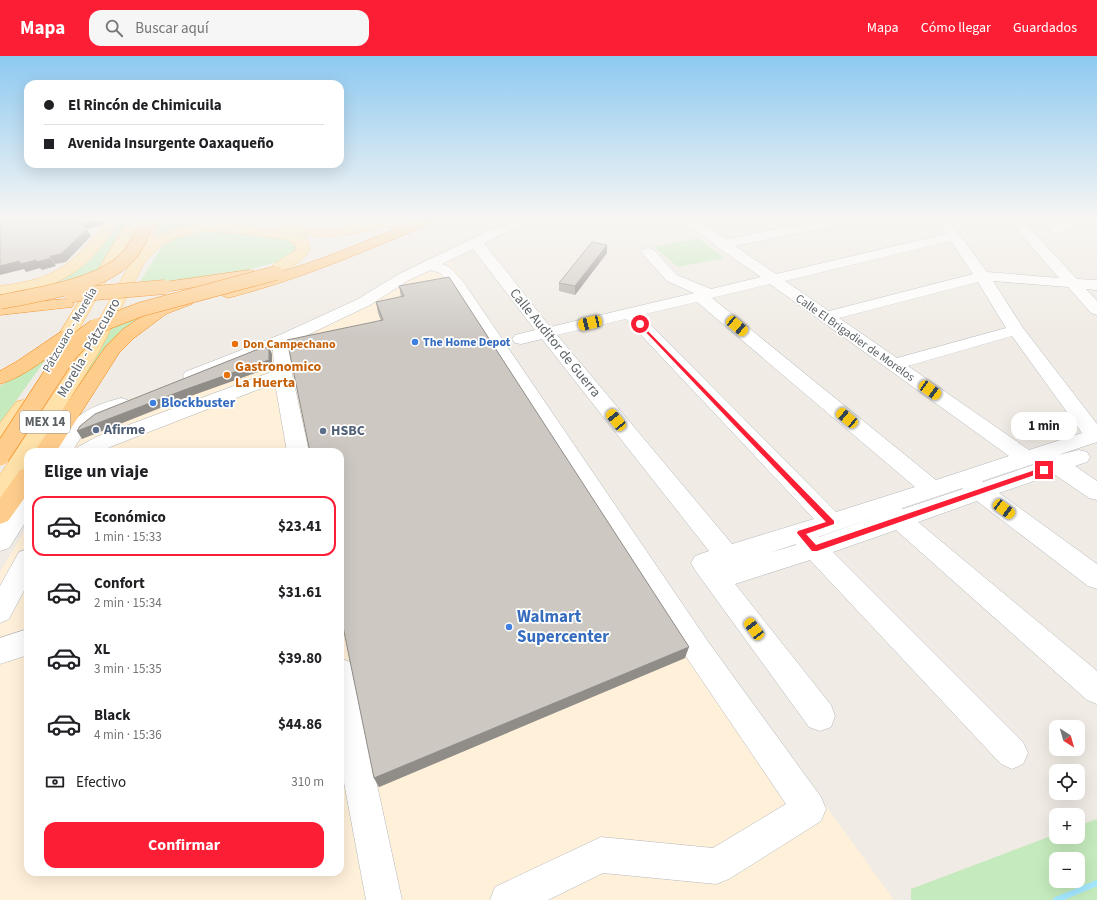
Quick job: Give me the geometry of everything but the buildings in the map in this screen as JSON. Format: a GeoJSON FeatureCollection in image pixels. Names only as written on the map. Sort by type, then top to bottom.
{"type":"FeatureCollection","features":[{"type":"Feature","properties":{"kind":"highway"},"geometry":{"type":"LineString","coordinates":[[0,301],[38,294],[79,283],[115,267],[126,258]]}},
{"type":"Feature","properties":{"kind":"highway"},"geometry":{"type":"LineString","coordinates":[[48,448],[112,350],[128,334],[144,322],[160,311],[178,303],[246,288],[310,258]]}},
{"type":"Feature","properties":{"kind":"highway"},"geometry":{"type":"LineString","coordinates":[[0,456],[69,352],[89,334],[109,322],[134,312],[298,267],[320,258]]}},
{"type":"Feature","properties":{"kind":"highway"},"geometry":{"type":"LineString","coordinates":[[0,310],[69,300],[162,292],[201,292],[334,258]]}},
{"type":"Feature","properties":{"kind":"highway"},"geometry":{"type":"LineString","coordinates":[[0,301],[69,300]]}},
{"type":"Feature","properties":{"kind":"highway"},"geometry":{"type":"LineString","coordinates":[[0,378],[22,366],[68,335]]}},
{"type":"Feature","properties":{"kind":"highway"},"geometry":{"type":"LineString","coordinates":[[0,515],[24,482]]}},
{"type":"Feature","properties":{"kind":"main road"},"geometry":{"type":"LineString","coordinates":[[0,291],[33,285],[54,278],[71,269],[83,258]]}},
{"type":"Feature","properties":{"kind":"main road","name":"Pátzcuaro - Morelia"},"geometry":{"type":"LineString","coordinates":[[0,438],[40,383],[112,258]]}},
{"type":"Feature","properties":{"kind":"main road","name":"Morelia - Pátzcuaro"},"geometry":{"type":"LineString","coordinates":[[29,448],[90,352],[139,258]]}},
{"type":"Feature","properties":{"kind":"main road"},"geometry":{"type":"LineString","coordinates":[[137,264],[142,258]]}},
{"type":"Feature","properties":{"kind":"main road"},"geometry":{"type":"LineString","coordinates":[[280,272],[295,258]]}},
{"type":"Feature","properties":{"kind":"main road","name":"Morelia - Pátzcuaro"},"geometry":{"type":"LineString","coordinates":[[0,493],[24,455]]}},
{"type":"Feature","properties":{"kind":"street"},"geometry":{"type":"LineString","coordinates":[[176,383],[288,338],[364,302],[404,277],[445,258]]}},
{"type":"Feature","properties":{"kind":"street","name":"Calle Auditor de Guerra"},"geometry":{"type":"LineString","coordinates":[[497,258],[554,326],[721,567],[820,716]]}},
{"type":"Feature","properties":{"kind":"street","name":"Calle Auditor de Guerra"},"geometry":{"type":"LineString","coordinates":[[500,258],[524,282]]}},
{"type":"Feature","properties":{"kind":"street"},"geometry":{"type":"LineString","coordinates":[[654,258],[672,278],[704,295],[933,490]]}},
{"type":"Feature","properties":{"kind":"street","name":"Calle El Brigadier de Morelos"},"geometry":{"type":"LineString","coordinates":[[742,258],[893,365],[1041,459],[1097,492]]}},
{"type":"Feature","properties":{"kind":"street"},"geometry":{"type":"LineString","coordinates":[[521,339],[554,326],[630,313],[859,258]]}},
{"type":"Feature","properties":{"kind":"street"},"geometry":{"type":"LineString","coordinates":[[721,567],[892,513],[972,486],[1041,459],[1096,441],[1016,330],[970,258]]}},
{"type":"Feature","properties":{"kind":"street"},"geometry":{"type":"LineString","coordinates":[[1050,258],[1097,310]]}},
{"type":"Feature","properties":{"kind":"street"},"geometry":{"type":"LineString","coordinates":[[432,265],[445,270],[459,286],[699,652],[809,809],[716,866],[601,855],[508,900]]}},
{"type":"Feature","properties":{"kind":"street"},"geometry":{"type":"LineString","coordinates":[[825,317],[982,276],[1097,285]]}},
{"type":"Feature","properties":{"kind":"street"},"geometry":{"type":"LineString","coordinates":[[630,313],[832,523]]}},
{"type":"Feature","properties":{"kind":"street"},"geometry":{"type":"LineString","coordinates":[[893,365],[1016,330]]}},
{"type":"Feature","properties":{"kind":"street"},"geometry":{"type":"LineString","coordinates":[[288,338],[281,351],[283,374],[297,448]]}},
{"type":"Feature","properties":{"kind":"street"},"geometry":{"type":"LineString","coordinates":[[92,448],[103,442],[283,374]]}},
{"type":"Feature","properties":{"kind":"street"},"geometry":{"type":"LineString","coordinates":[[64,448],[77,428],[92,415],[134,399]]}},
{"type":"Feature","properties":{"kind":"street"},"geometry":{"type":"LineString","coordinates":[[807,541],[832,523],[892,513],[933,490],[972,486],[1097,578]]}},
{"type":"Feature","properties":{"kind":"street"},"geometry":{"type":"LineString","coordinates":[[0,541],[24,506]]}},
{"type":"Feature","properties":{"kind":"street"},"geometry":{"type":"LineString","coordinates":[[892,513],[1097,690]]}},
{"type":"Feature","properties":{"kind":"street"},"geometry":{"type":"LineString","coordinates":[[807,541],[1012,753]]}},
{"type":"Feature","properties":{"kind":"street"},"geometry":{"type":"LineString","coordinates":[[0,611],[24,566]]}},
{"type":"Feature","properties":{"kind":"street"},"geometry":{"type":"LineString","coordinates":[[0,651],[24,643]]}},
{"type":"Feature","properties":{"kind":"street"},"geometry":{"type":"LineString","coordinates":[[344,695],[384,900]]}},
{"type":"Feature","properties":{"kind":"shaded area"},"geometry":{"type":"Polygon","coordinates":[[[449,260],[671,592],[894,900],[0,900],[0,572],[24,532],[24,876],[344,876],[344,448],[74,448],[89,414],[178,381],[449,260]]]}},
{"type":"Feature","properties":{"kind":"green space"},"geometry":{"type":"Polygon","coordinates":[[[105,258],[86,289],[50,285],[82,267],[91,259],[105,258]]]}},
{"type":"Feature","properties":{"kind":"green space"},"geometry":{"type":"Polygon","coordinates":[[[154,258],[285,258],[281,261],[243,271],[203,278],[150,284],[140,282],[154,258]]]}},
{"type":"Feature","properties":{"kind":"green space"},"geometry":{"type":"Polygon","coordinates":[[[668,258],[722,258],[678,267],[668,258]]]}},
{"type":"Feature","properties":{"kind":"green space"},"geometry":{"type":"Polygon","coordinates":[[[169,302],[87,377],[83,378],[124,307],[169,302]]]}},
{"type":"Feature","properties":{"kind":"green space"},"geometry":{"type":"Polygon","coordinates":[[[51,352],[0,423],[0,386],[27,370],[51,352]]]}},
{"type":"Feature","properties":{"kind":"green space"},"geometry":{"type":"Polygon","coordinates":[[[1097,819],[1097,900],[911,900],[911,889],[1049,837],[1049,844],[1085,844],[1085,823],[1097,819]]]}},
{"type":"Feature","properties":{"kind":"waterway"},"geometry":{"type":"LineString","coordinates":[[1056,900],[1097,883]]}},
{"type":"Feature","properties":{"kind":"place","name":"The Home Depot"},"geometry":{"type":"Point","coordinates":[415,342]}},
{"type":"Feature","properties":{"kind":"place","name":"Don Campechano"},"geometry":{"type":"Point","coordinates":[235,344]}},
{"type":"Feature","properties":{"kind":"place","name":"Gastronomico La Huerta"},"geometry":{"type":"Point","coordinates":[227,375]}},
{"type":"Feature","properties":{"kind":"place","name":"Blockbuster"},"geometry":{"type":"Point","coordinates":[153,403]}},
{"type":"Feature","properties":{"kind":"place","name":"Afirme"},"geometry":{"type":"Point","coordinates":[96,430]}},
{"type":"Feature","properties":{"kind":"place","name":"HSBC"},"geometry":{"type":"Point","coordinates":[323,431]}},
{"type":"Feature","properties":{"kind":"place","name":"Walmart Supercenter"},"geometry":{"type":"Point","coordinates":[509,627]}},
{"type":"Feature","properties":{"kind":"route"},"geometry":{"type":"LineString","coordinates":[[640,324],[832,523],[801,533],[814,549],[1044,470]]}}]}
